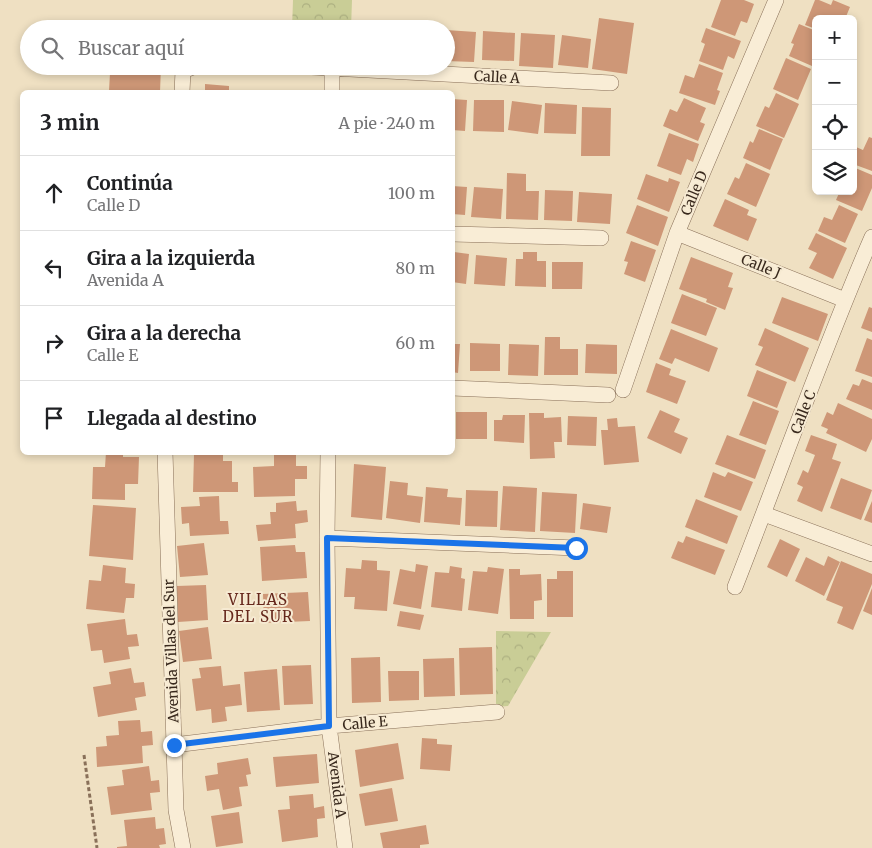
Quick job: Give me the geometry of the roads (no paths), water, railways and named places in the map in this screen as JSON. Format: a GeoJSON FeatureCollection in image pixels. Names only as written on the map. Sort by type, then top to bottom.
{"type":"FeatureCollection","features":[{"type":"Feature","properties":{"kind":"street","name":"Calle D"},"geometry":{"type":"LineString","coordinates":[[623,390],[677,233],[776,0]]}},
{"type":"Feature","properties":{"kind":"street"},"geometry":{"type":"LineString","coordinates":[[183,90],[187,75]]}},
{"type":"Feature","properties":{"kind":"street"},"geometry":{"type":"LineString","coordinates":[[332,75],[332,90]]}},
{"type":"Feature","properties":{"kind":"street","name":"Calle A"},"geometry":{"type":"LineString","coordinates":[[455,75],[611,83]]}},
{"type":"Feature","properties":{"kind":"street","name":"Calle J"},"geometry":{"type":"LineString","coordinates":[[677,233],[845,300]]}},
{"type":"Feature","properties":{"kind":"street"},"geometry":{"type":"LineString","coordinates":[[455,234],[600,238]]}},
{"type":"Feature","properties":{"kind":"street","name":"Calle C"},"geometry":{"type":"LineString","coordinates":[[735,587],[845,300],[872,238]]}},
{"type":"Feature","properties":{"kind":"street"},"geometry":{"type":"LineString","coordinates":[[455,388],[608,395]]}},
{"type":"Feature","properties":{"kind":"street","name":"Avenida Villas del Sur"},"geometry":{"type":"LineString","coordinates":[[165,455],[176,810],[183,848]]}},
{"type":"Feature","properties":{"kind":"street","name":"Avenida A"},"geometry":{"type":"LineString","coordinates":[[328,455],[329,726],[344,848]]}},
{"type":"Feature","properties":{"kind":"street"},"geometry":{"type":"LineString","coordinates":[[764,514],[872,554]]}},
{"type":"Feature","properties":{"kind":"street"},"geometry":{"type":"LineString","coordinates":[[327,538],[576,548]]}},
{"type":"Feature","properties":{"kind":"street","name":"Calle E"},"geometry":{"type":"LineString","coordinates":[[174,745],[329,726],[497,712]]}},
{"type":"Feature","properties":{"kind":"district","name":"VILLAS DEL SUR"},"geometry":{"type":"Point","coordinates":[258,608]}}]}
